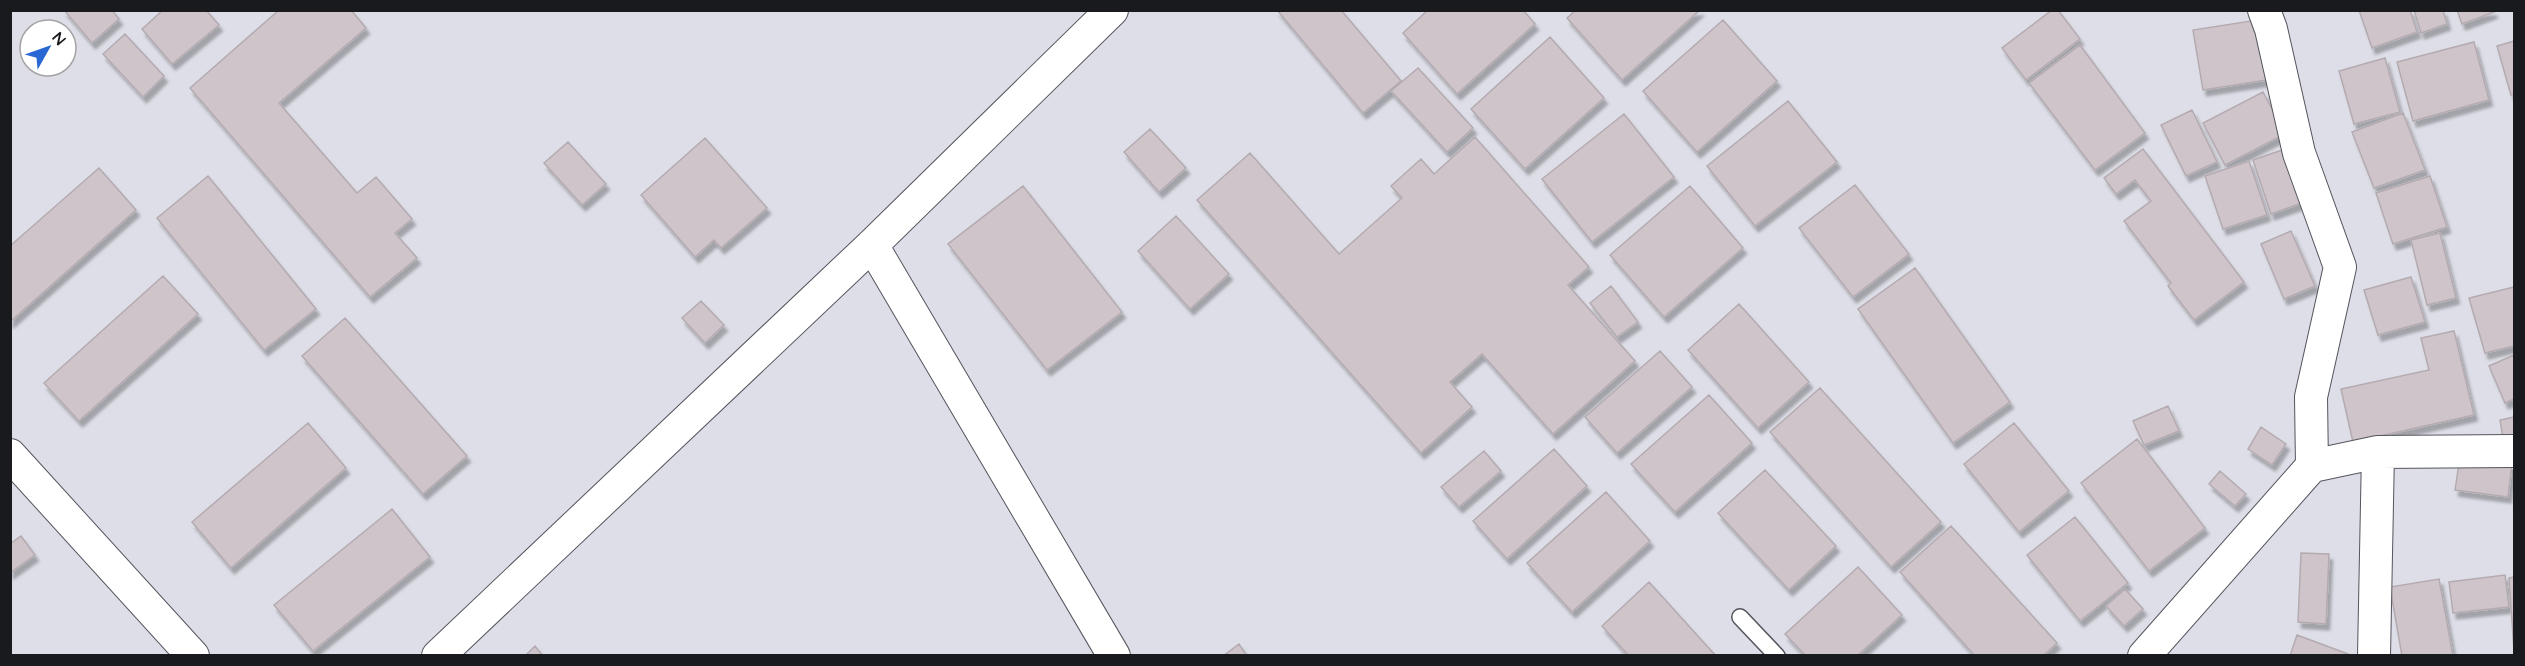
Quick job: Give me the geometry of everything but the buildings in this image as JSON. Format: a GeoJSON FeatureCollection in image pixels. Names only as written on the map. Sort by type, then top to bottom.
{"type":"FeatureCollection","features":[{"type":"Feature","properties":{"kind":"street"},"geometry":{"type":"LineString","coordinates":[[438,656],[872,245],[1112,10]]}},
{"type":"Feature","properties":{"kind":"street"},"geometry":{"type":"LineString","coordinates":[[2264,10],[2271,29],[2299,153],[2340,267],[2311,397],[2312,466]]}},
{"type":"Feature","properties":{"kind":"street"},"geometry":{"type":"LineString","coordinates":[[872,245],[1114,656]]}},
{"type":"Feature","properties":{"kind":"street"},"geometry":{"type":"LineString","coordinates":[[2144,656],[2312,466],[2378,452],[2514,451]]}},
{"type":"Feature","properties":{"kind":"street"},"geometry":{"type":"LineString","coordinates":[[2374,656],[2378,452]]}},
{"type":"Feature","properties":{"kind":"street"},"geometry":{"type":"LineString","coordinates":[[10,455],[193,656]]}},
{"type":"Feature","properties":{"kind":"lane"},"geometry":{"type":"LineString","coordinates":[[1740,616],[1777,656]]}}]}
